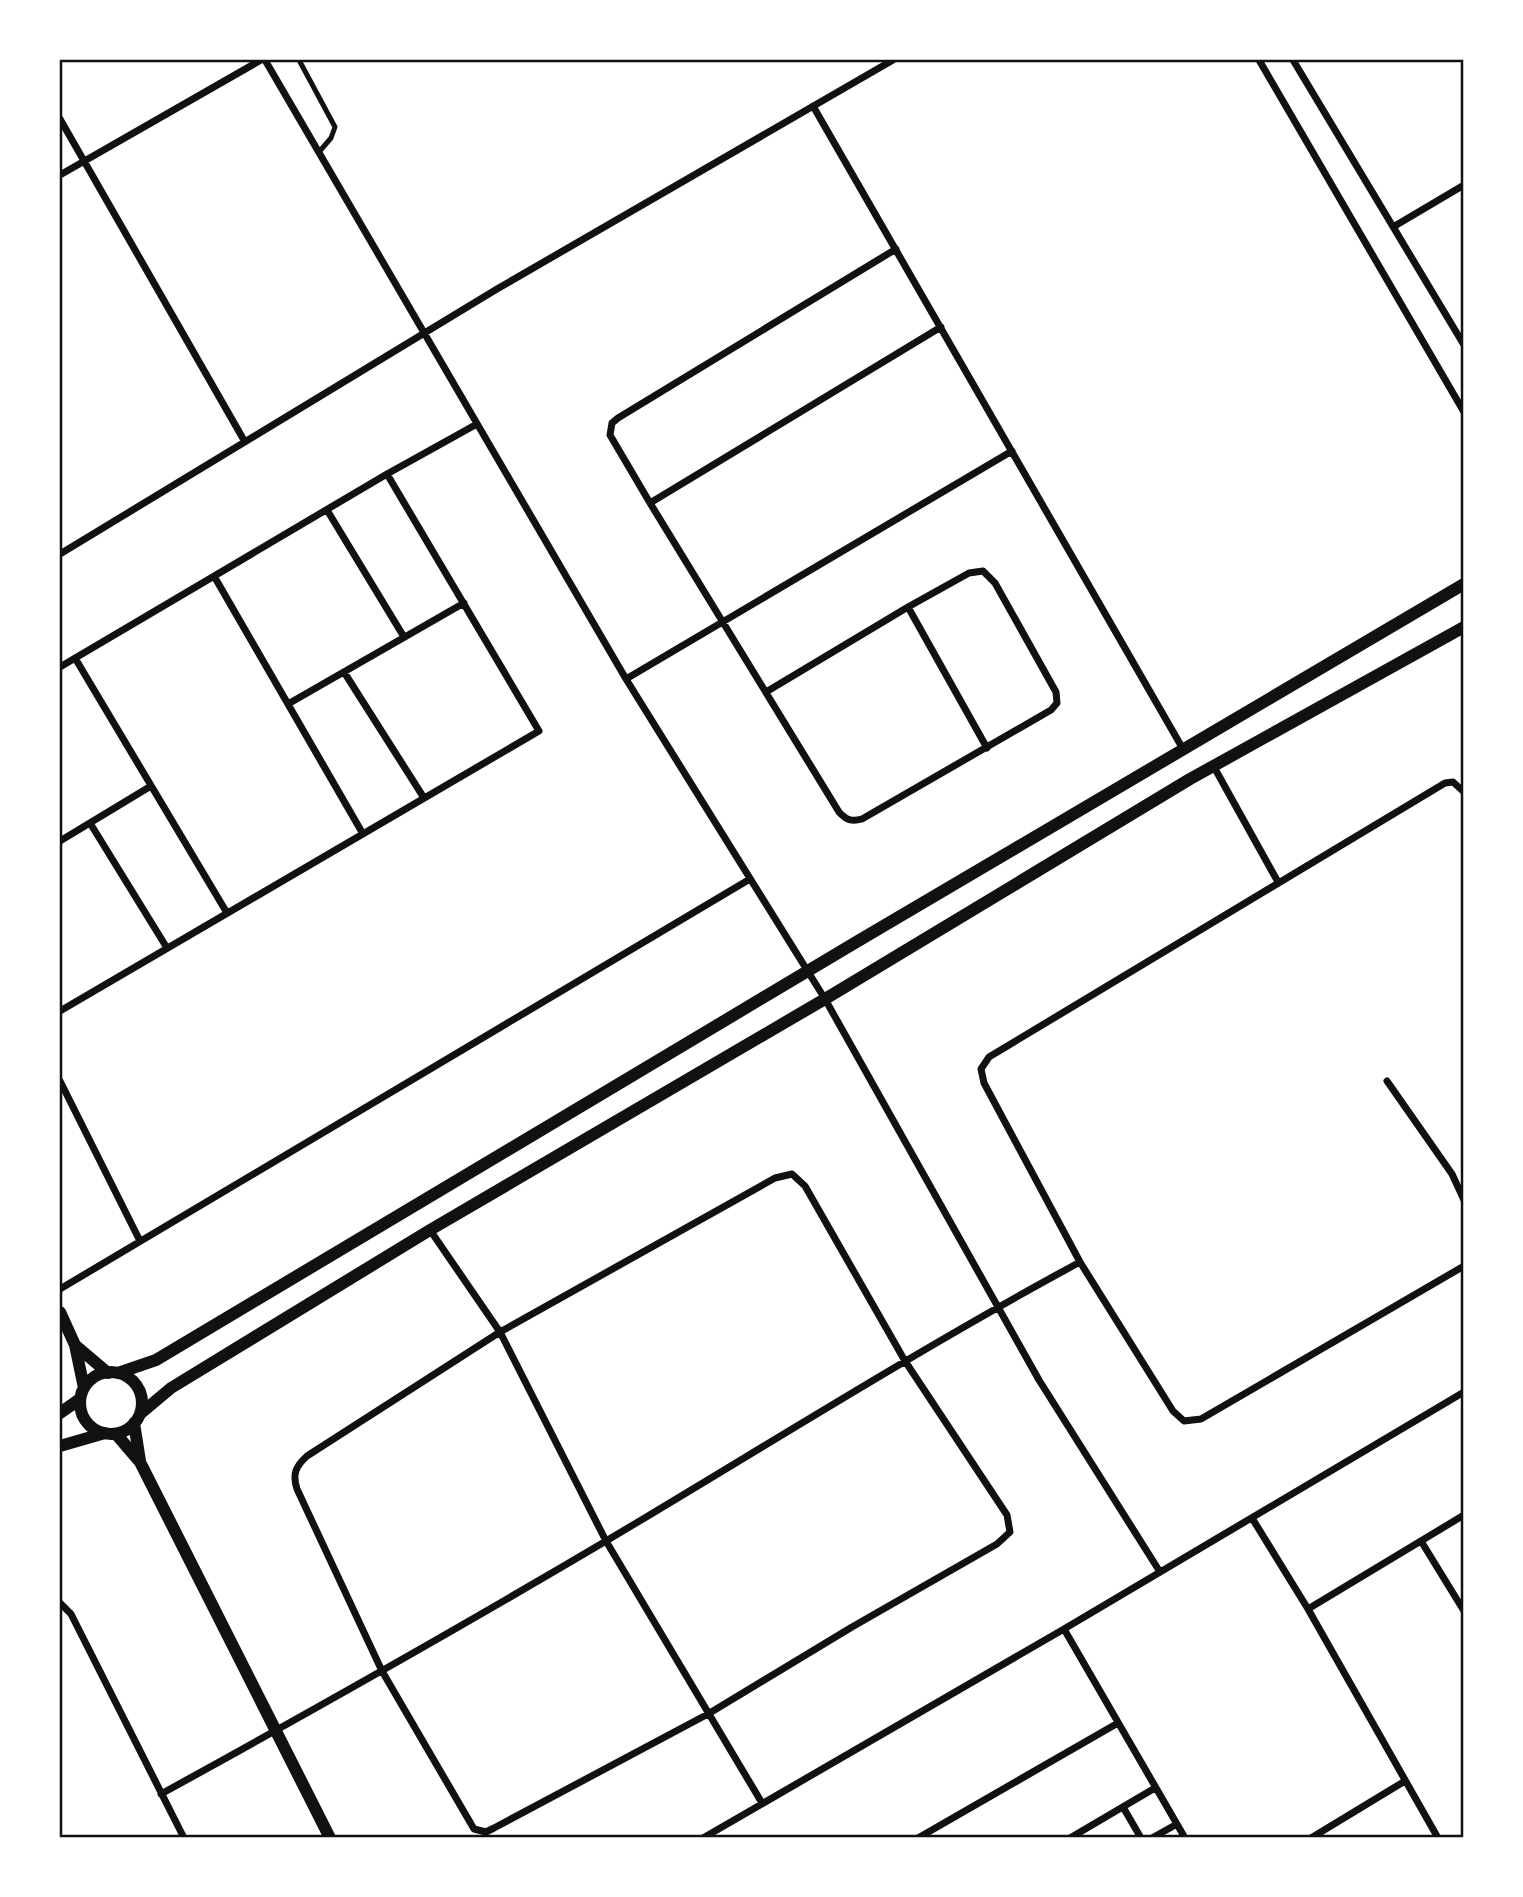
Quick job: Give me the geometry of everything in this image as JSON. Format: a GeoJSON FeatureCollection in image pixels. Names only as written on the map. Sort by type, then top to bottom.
{"type":"FeatureCollection","features":[{"type":"Feature","properties":{"kind":"street"},"geometry":{"type":"LineString","coordinates":[[60,175],[263,60],[626,679],[825,999],[997,1307],[1160,1572]]}},
{"type":"Feature","properties":{"kind":"street"},"geometry":{"type":"LineString","coordinates":[[60,554],[497,289],[893,60]]}},
{"type":"Feature","properties":{"kind":"street"},"geometry":{"type":"LineString","coordinates":[[1259,60],[1464,412]]}},
{"type":"Feature","properties":{"kind":"street"},"geometry":{"type":"LineString","coordinates":[[1293,60],[1464,345]]}},
{"type":"Feature","properties":{"kind":"street"},"geometry":{"type":"LineString","coordinates":[[813,106],[1184,749]]}},
{"type":"Feature","properties":{"kind":"street"},"geometry":{"type":"LineString","coordinates":[[60,119],[245,442]]}},
{"type":"Feature","properties":{"kind":"street"},"geometry":{"type":"LineString","coordinates":[[1393,227],[1464,185]]}},
{"type":"Feature","properties":{"kind":"street"},"geometry":{"type":"LineString","coordinates":[[766,692],[908,607],[976,571],[983,571],[990,575],[1002,595],[1057,697],[1055,707],[862,819],[849,821],[839,812],[650,503],[610,435],[612,423],[896,249]]}},
{"type":"Feature","properties":{"kind":"street"},"geometry":{"type":"LineString","coordinates":[[650,503],[941,327]]}},
{"type":"Feature","properties":{"kind":"street"},"geometry":{"type":"LineString","coordinates":[[60,667],[387,474],[477,424]]}},
{"type":"Feature","properties":{"kind":"street"},"geometry":{"type":"LineString","coordinates":[[626,679],[1012,452]]}},
{"type":"Feature","properties":{"kind":"street"},"geometry":{"type":"LineString","coordinates":[[60,1011],[540,731],[387,474]]}},
{"type":"Feature","properties":{"kind":"street"},"geometry":{"type":"LineString","coordinates":[[327,510],[404,638]]}},
{"type":"Feature","properties":{"kind":"street"},"geometry":{"type":"LineString","coordinates":[[214,576],[363,834]]}},
{"type":"Feature","properties":{"kind":"street"},"geometry":{"type":"LineString","coordinates":[[60,1413],[82,1394],[94,1377],[156,1360],[1464,584]]}},
{"type":"Feature","properties":{"kind":"street"},"geometry":{"type":"LineString","coordinates":[[288,704],[464,603]]}},
{"type":"Feature","properties":{"kind":"street"},"geometry":{"type":"LineString","coordinates":[[908,607],[987,748]]}},
{"type":"Feature","properties":{"kind":"street"},"geometry":{"type":"LineString","coordinates":[[60,1446],[111,1434],[137,1418],[171,1388],[430,1230],[825,999],[1178,786],[1464,627]]}},
{"type":"Feature","properties":{"kind":"street"},"geometry":{"type":"LineString","coordinates":[[75,658],[227,913]]}},
{"type":"Feature","properties":{"kind":"street"},"geometry":{"type":"LineString","coordinates":[[344,673],[424,798]]}},
{"type":"Feature","properties":{"kind":"street"},"geometry":{"type":"LineString","coordinates":[[1214,767],[1278,882]]}},
{"type":"Feature","properties":{"kind":"street"},"geometry":{"type":"LineString","coordinates":[[1464,792],[1453,782],[1445,783],[989,1057],[981,1069],[984,1083],[1080,1262],[1173,1411],[1184,1421],[1201,1419],[1464,1266]]}},
{"type":"Feature","properties":{"kind":"street"},"geometry":{"type":"LineString","coordinates":[[60,841],[151,786]]}},
{"type":"Feature","properties":{"kind":"street"},"geometry":{"type":"LineString","coordinates":[[90,823],[167,948]]}},
{"type":"Feature","properties":{"kind":"street"},"geometry":{"type":"LineString","coordinates":[[60,1289],[750,879]]}},
{"type":"Feature","properties":{"kind":"street"},"geometry":{"type":"LineString","coordinates":[[60,1081],[141,1241]]}},
{"type":"Feature","properties":{"kind":"street"},"geometry":{"type":"LineString","coordinates":[[1387,1081],[1452,1174],[1464,1200]]}},
{"type":"Feature","properties":{"kind":"street"},"geometry":{"type":"LineString","coordinates":[[792,1174],[805,1186],[905,1361],[1007,1515],[1010,1532],[997,1545],[852,1627],[708,1714],[494,1828],[479,1832],[469,1824],[382,1671],[297,1489],[294,1472],[307,1456],[500,1332],[775,1178],[792,1174]]}},
{"type":"Feature","properties":{"kind":"street"},"geometry":{"type":"LineString","coordinates":[[430,1230],[500,1332],[606,1541],[762,1803]]}},
{"type":"Feature","properties":{"kind":"street"},"geometry":{"type":"LineString","coordinates":[[160,1794],[382,1671],[606,1541],[997,1307],[1080,1262]]}},
{"type":"Feature","properties":{"kind":"street"},"geometry":{"type":"LineString","coordinates":[[60,1312],[75,1345],[82,1394],[81,1409],[85,1419],[90,1426],[111,1434],[140,1462],[330,1838]]}},
{"type":"Feature","properties":{"kind":"street"},"geometry":{"type":"LineString","coordinates":[[75,1345],[113,1373],[135,1383],[142,1403],[137,1418],[140,1462]]}},
{"type":"Feature","properties":{"kind":"street"},"geometry":{"type":"LineString","coordinates":[[703,1838],[1064,1629],[1464,1392]]}},
{"type":"Feature","properties":{"kind":"street"},"geometry":{"type":"LineString","coordinates":[[1308,1609],[1464,1515]]}},
{"type":"Feature","properties":{"kind":"street"},"geometry":{"type":"LineString","coordinates":[[1252,1517],[1308,1609],[1438,1838]]}},
{"type":"Feature","properties":{"kind":"street"},"geometry":{"type":"LineString","coordinates":[[1421,1541],[1464,1611]]}},
{"type":"Feature","properties":{"kind":"street"},"geometry":{"type":"LineString","coordinates":[[60,1603],[71,1614],[184,1838]]}},
{"type":"Feature","properties":{"kind":"street"},"geometry":{"type":"LineString","coordinates":[[1064,1629],[1185,1838]]}},
{"type":"Feature","properties":{"kind":"street"},"geometry":{"type":"LineString","coordinates":[[918,1838],[1118,1723]]}},
{"type":"Feature","properties":{"kind":"street"},"geometry":{"type":"LineString","coordinates":[[1311,1838],[1405,1781]]}},
{"type":"Feature","properties":{"kind":"street"},"geometry":{"type":"LineString","coordinates":[[1070,1838],[1155,1788]]}},
{"type":"Feature","properties":{"kind":"street"},"geometry":{"type":"LineString","coordinates":[[1123,1807],[1141,1838]]}},
{"type":"Feature","properties":{"kind":"street"},"geometry":{"type":"LineString","coordinates":[[1152,1838],[1177,1824]]}},
{"type":"Feature","properties":{"kind":"lane"},"geometry":{"type":"LineString","coordinates":[[299,60],[335,127],[331,138],[319,152]]}}]}
